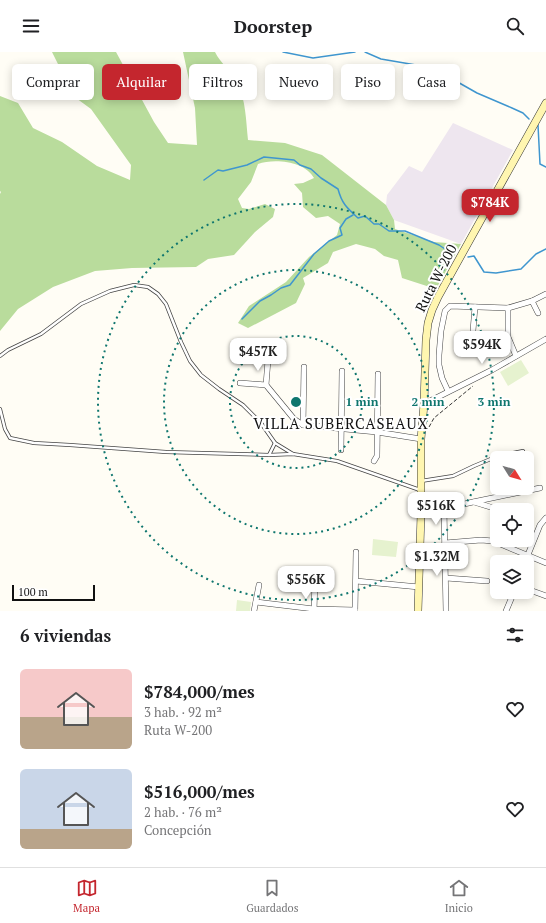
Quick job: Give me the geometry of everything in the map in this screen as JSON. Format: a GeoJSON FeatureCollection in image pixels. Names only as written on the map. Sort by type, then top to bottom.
{"type":"FeatureCollection","features":[{"type":"Feature","properties":{"kind":"street","name":"Ruta W-200"},"geometry":{"type":"LineString","coordinates":[[418,611],[421,514],[421,439],[428,322],[438,297],[546,103]]}},
{"type":"Feature","properties":{"kind":"street"},"geometry":{"type":"LineString","coordinates":[[448,392],[442,378],[439,365],[444,311],[450,306],[508,308],[532,301],[546,294]]}},
{"type":"Feature","properties":{"kind":"street"},"geometry":{"type":"LineString","coordinates":[[532,301],[538,313]]}},
{"type":"Feature","properties":{"kind":"street"},"geometry":{"type":"LineString","coordinates":[[471,354],[475,307]]}},
{"type":"Feature","properties":{"kind":"street"},"geometry":{"type":"LineString","coordinates":[[508,308],[508,337],[516,356]]}},
{"type":"Feature","properties":{"kind":"street"},"geometry":{"type":"LineString","coordinates":[[424,404],[492,370],[546,339]]}},
{"type":"Feature","properties":{"kind":"street"},"geometry":{"type":"LineString","coordinates":[[268,360],[266,385],[294,419],[303,425],[377,432],[421,439]]}},
{"type":"Feature","properties":{"kind":"street"},"geometry":{"type":"LineString","coordinates":[[303,425],[304,366]]}},
{"type":"Feature","properties":{"kind":"street"},"geometry":{"type":"LineString","coordinates":[[341,450],[342,372]]}},
{"type":"Feature","properties":{"kind":"street"},"geometry":{"type":"LineString","coordinates":[[374,461],[377,456],[378,374]]}},
{"type":"Feature","properties":{"kind":"street"},"geometry":{"type":"LineString","coordinates":[[240,383],[266,385]]}},
{"type":"Feature","properties":{"kind":"street"},"geometry":{"type":"LineString","coordinates":[[421,514],[540,488]]}},
{"type":"Feature","properties":{"kind":"street"},"geometry":{"type":"LineString","coordinates":[[473,502],[490,507]]}},
{"type":"Feature","properties":{"kind":"street"},"geometry":{"type":"LineString","coordinates":[[444,509],[446,611]]}},
{"type":"Feature","properties":{"kind":"street"},"geometry":{"type":"LineString","coordinates":[[445,543],[481,540],[493,541],[528,555],[540,525],[546,518]]}},
{"type":"Feature","properties":{"kind":"street"},"geometry":{"type":"LineString","coordinates":[[256,602],[314,610],[355,610],[356,552]]}},
{"type":"Feature","properties":{"kind":"street"},"geometry":{"type":"LineString","coordinates":[[534,557],[546,562]]}},
{"type":"Feature","properties":{"kind":"street"},"geometry":{"type":"LineString","coordinates":[[446,578],[487,581]]}},
{"type":"Feature","properties":{"kind":"street"},"geometry":{"type":"LineString","coordinates":[[314,610],[315,579]]}},
{"type":"Feature","properties":{"kind":"street"},"geometry":{"type":"LineString","coordinates":[[356,581],[419,587]]}},
{"type":"Feature","properties":{"kind":"street"},"geometry":{"type":"LineString","coordinates":[[254,611],[259,585]]}},
{"type":"Feature","properties":{"kind":"street"},"geometry":{"type":"LineString","coordinates":[[534,592],[546,596]]}},
{"type":"Feature","properties":{"kind":"street"},"geometry":{"type":"LineString","coordinates":[[506,611],[511,599]]}},
{"type":"Feature","properties":{"kind":"lane"},"geometry":{"type":"LineString","coordinates":[[0,356],[8,350],[40,334],[80,304],[110,291],[134,285],[148,287],[158,294],[166,304],[187,354],[201,375],[243,405],[260,423],[275,443],[294,454]]}},
{"type":"Feature","properties":{"kind":"lane"},"geometry":{"type":"LineString","coordinates":[[0,409],[5,429],[10,438],[34,443],[166,452],[269,455],[294,454],[337,461],[421,490]]}},
{"type":"Feature","properties":{"kind":"lane"},"geometry":{"type":"LineString","coordinates":[[269,455],[275,443]]}},
{"type":"Feature","properties":{"kind":"lane"},"geometry":{"type":"LineString","coordinates":[[421,481],[453,476],[490,459]]}},
{"type":"Feature","properties":{"kind":"path"},"geometry":{"type":"LineString","coordinates":[[427,429],[434,418],[475,384]]}},
{"type":"Feature","properties":{"kind":"shaded area"},"geometry":{"type":"Polygon","coordinates":[[[453,123],[513,150],[461,244],[394,220],[386,205],[387,195],[409,166],[422,172],[453,123]]]}},
{"type":"Feature","properties":{"kind":"green space"},"geometry":{"type":"Polygon","coordinates":[[[52,52],[116,52],[123,64],[102,64],[102,100],[142,100],[168,143],[197,145],[193,100],[243,100],[248,140],[285,143],[322,155],[386,205],[394,220],[395,229],[434,242],[461,244],[436,289],[402,278],[398,260],[384,256],[375,249],[356,244],[333,252],[328,263],[303,278],[305,284],[296,303],[248,328],[238,323],[249,306],[286,282],[309,257],[337,235],[340,224],[328,216],[316,218],[303,207],[302,193],[294,184],[303,183],[314,178],[310,172],[289,162],[265,162],[258,164],[251,182],[238,199],[242,208],[249,209],[265,204],[275,209],[273,217],[255,232],[234,255],[208,259],[196,267],[132,268],[95,271],[53,287],[18,309],[0,331],[0,96],[18,103],[33,128],[62,142],[97,166],[130,180],[131,165],[91,109],[79,100],[94,100],[94,64],[58,64],[52,52]]]}},
{"type":"Feature","properties":{"kind":"green space"},"geometry":{"type":"Polygon","coordinates":[[[183,52],[215,52],[223,64],[189,64],[189,80],[183,52]]]}},
{"type":"Feature","properties":{"kind":"green space"},"geometry":{"type":"Polygon","coordinates":[[[521,360],[529,373],[508,386],[500,372],[521,360]]]}},
{"type":"Feature","properties":{"kind":"green space"},"geometry":{"type":"Polygon","coordinates":[[[373,539],[398,542],[396,557],[372,555],[373,539]]]}},
{"type":"Feature","properties":{"kind":"green space"},"geometry":{"type":"Polygon","coordinates":[[[237,600],[251,602],[250,611],[236,611],[237,600]]]}},
{"type":"Feature","properties":{"kind":"waterway"},"geometry":{"type":"LineString","coordinates":[[283,52],[313,58],[355,52]]}},
{"type":"Feature","properties":{"kind":"waterway"},"geometry":{"type":"LineString","coordinates":[[365,52],[381,59],[416,65],[447,76],[477,93],[523,113],[529,119]]}},
{"type":"Feature","properties":{"kind":"waterway"},"geometry":{"type":"LineString","coordinates":[[538,125],[540,164],[546,167]]}},
{"type":"Feature","properties":{"kind":"waterway"},"geometry":{"type":"LineString","coordinates":[[204,180],[218,170],[223,171],[247,165],[264,157],[294,160],[300,165],[311,169],[321,178],[338,189],[345,205],[358,218],[365,216],[374,224],[379,224],[389,231],[405,231],[439,245],[451,253]]}},
{"type":"Feature","properties":{"kind":"waterway"},"geometry":{"type":"LineString","coordinates":[[242,319],[260,301],[281,288],[290,285],[314,254],[329,241],[342,235],[340,228],[346,219],[353,215]]}},
{"type":"Feature","properties":{"kind":"waterway"},"geometry":{"type":"LineString","coordinates":[[468,257],[474,256],[484,272],[496,273],[521,269],[536,254],[546,249]]}},
{"type":"Feature","properties":{"kind":"district","name":"VILLA SUBERCASEAUX"},"geometry":{"type":"Point","coordinates":[341,424]}}]}
